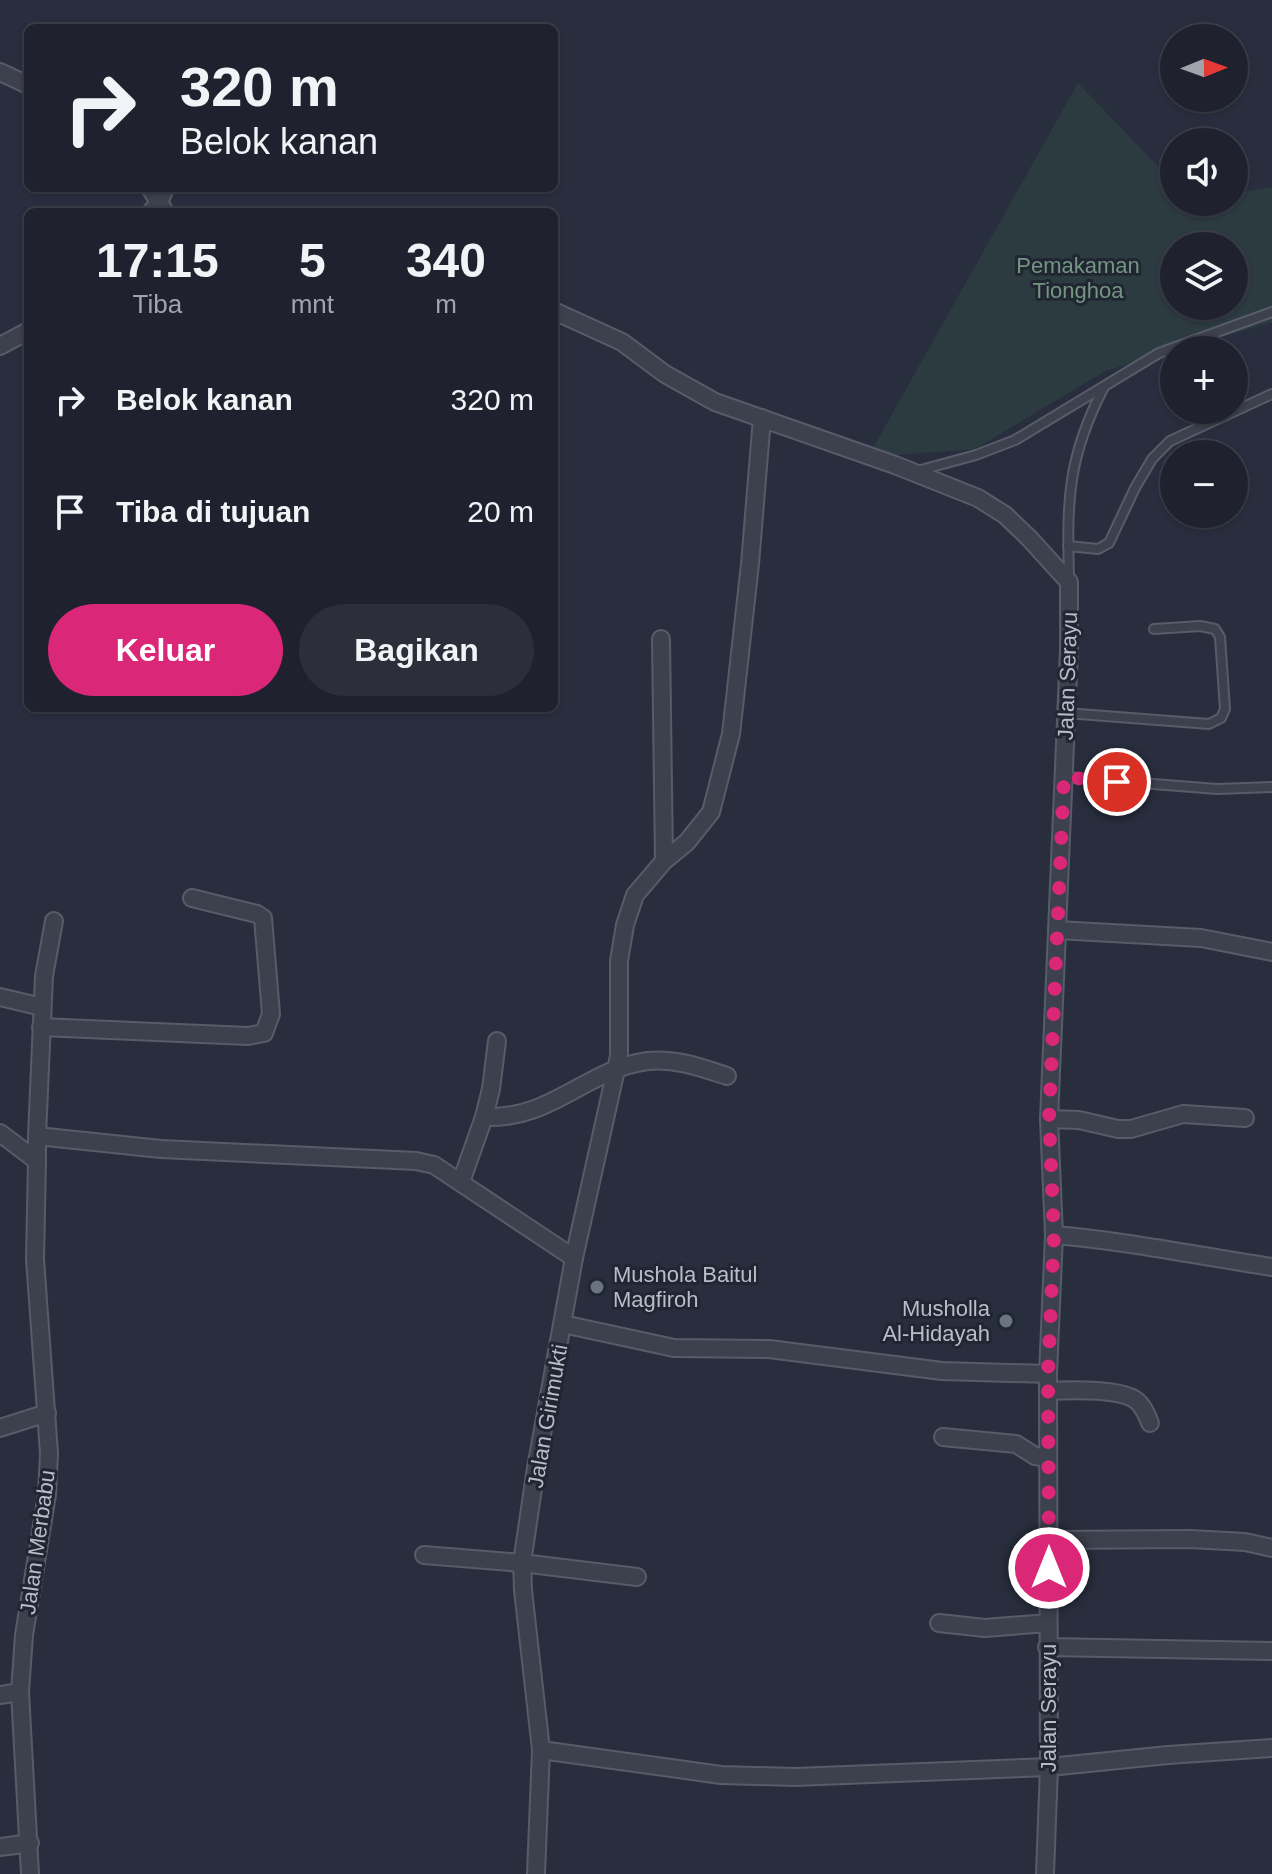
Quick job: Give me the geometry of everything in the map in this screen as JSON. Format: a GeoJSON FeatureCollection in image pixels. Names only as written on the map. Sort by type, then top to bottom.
{"type":"FeatureCollection","features":[{"type":"Feature","properties":{"kind":"street"},"geometry":{"type":"LineString","coordinates":[[0,72],[24,83]]}},
{"type":"Feature","properties":{"kind":"street"},"geometry":{"type":"LineString","coordinates":[[558,313],[622,342],[665,374],[715,402],[991,505],[1029,538],[1069,582]]}},
{"type":"Feature","properties":{"kind":"street"},"geometry":{"type":"LineString","coordinates":[[0,346],[24,333]]}},
{"type":"Feature","properties":{"kind":"street","name":"Jalan Girimukti"},"geometry":{"type":"LineString","coordinates":[[536,1874],[541,1750],[522,1563],[550,1383],[619,1056],[619,961],[625,925],[635,895],[664,861],[687,842],[711,812],[724,765],[735,705],[762,418]]}},
{"type":"Feature","properties":{"kind":"street","name":"Jalan Serayu"},"geometry":{"type":"LineString","coordinates":[[1045,1874],[1049,1767],[1048,1382],[1054,1235],[1049,1119],[1069,582]]}},
{"type":"Feature","properties":{"kind":"street"},"geometry":{"type":"LineString","coordinates":[[661,639],[664,861]]}},
{"type":"Feature","properties":{"kind":"street"},"geometry":{"type":"LineString","coordinates":[[41,1027],[248,1036],[264,1033],[271,1014],[263,918],[192,898]]}},
{"type":"Feature","properties":{"kind":"street","name":"Jalan Merbabu"},"geometry":{"type":"LineString","coordinates":[[30,1874],[20,1692],[24,1635],[47,1495],[49,1453],[35,1259],[42,1007],[47,952],[54,921]]}},
{"type":"Feature","properties":{"kind":"street"},"geometry":{"type":"LineString","coordinates":[[1057,930],[1201,938],[1272,952]]}},
{"type":"Feature","properties":{"kind":"street"},"geometry":{"type":"LineString","coordinates":[[0,997],[42,1007]]}},
{"type":"Feature","properties":{"kind":"street"},"geometry":{"type":"LineString","coordinates":[[461,1182],[484,1117],[497,1041]]}},
{"type":"Feature","properties":{"kind":"street"},"geometry":{"type":"LineString","coordinates":[[484,1117],[505,1118],[526,1114],[616,1069],[647,1061],[690,1064],[727,1076]]}},
{"type":"Feature","properties":{"kind":"street"},"geometry":{"type":"LineString","coordinates":[[1049,1119],[1079,1120],[1131,1129],[1183,1114],[1245,1118]]}},
{"type":"Feature","properties":{"kind":"street"},"geometry":{"type":"LineString","coordinates":[[0,1133],[37,1161]]}},
{"type":"Feature","properties":{"kind":"street"},"geometry":{"type":"LineString","coordinates":[[37,1136],[161,1149],[416,1161],[434,1165],[574,1258]]}},
{"type":"Feature","properties":{"kind":"street"},"geometry":{"type":"LineString","coordinates":[[1054,1235],[1126,1242],[1272,1267]]}},
{"type":"Feature","properties":{"kind":"street"},"geometry":{"type":"LineString","coordinates":[[563,1324],[674,1348],[769,1349],[1048,1382],[1133,1398],[1150,1423]]}},
{"type":"Feature","properties":{"kind":"street"},"geometry":{"type":"LineString","coordinates":[[0,1428],[47,1413]]}},
{"type":"Feature","properties":{"kind":"street"},"geometry":{"type":"LineString","coordinates":[[943,1437],[1016,1444],[1035,1456],[1048,1458]]}},
{"type":"Feature","properties":{"kind":"street"},"geometry":{"type":"LineString","coordinates":[[1049,1540],[1190,1539],[1245,1542],[1272,1548]]}},
{"type":"Feature","properties":{"kind":"street"},"geometry":{"type":"LineString","coordinates":[[424,1555],[637,1577]]}},
{"type":"Feature","properties":{"kind":"street"},"geometry":{"type":"LineString","coordinates":[[939,1623],[985,1628],[1048,1623]]}},
{"type":"Feature","properties":{"kind":"street"},"geometry":{"type":"LineString","coordinates":[[1047,1647],[1272,1651]]}},
{"type":"Feature","properties":{"kind":"street"},"geometry":{"type":"LineString","coordinates":[[0,1695],[20,1692]]}},
{"type":"Feature","properties":{"kind":"street"},"geometry":{"type":"LineString","coordinates":[[541,1750],[721,1775],[795,1777],[1049,1767],[1272,1748]]}},
{"type":"Feature","properties":{"kind":"street"},"geometry":{"type":"LineString","coordinates":[[0,1847],[30,1843]]}},
{"type":"Feature","properties":{"kind":"lane"},"geometry":{"type":"LineString","coordinates":[[912,473],[1015,440],[1159,353],[1272,312]]}},
{"type":"Feature","properties":{"kind":"lane"},"geometry":{"type":"LineString","coordinates":[[1069,582],[1069,486],[1086,423],[1104,387]]}},
{"type":"Feature","properties":{"kind":"lane"},"geometry":{"type":"LineString","coordinates":[[1068,546],[1098,549],[1109,543],[1152,459],[1170,441],[1272,394]]}},
{"type":"Feature","properties":{"kind":"lane"},"geometry":{"type":"LineString","coordinates":[[1066,713],[1209,724],[1221,718],[1225,709],[1220,637],[1215,629],[1200,626],[1154,629]]}},
{"type":"Feature","properties":{"kind":"lane"},"geometry":{"type":"LineString","coordinates":[[1064,777],[1203,788],[1272,787]]}},
{"type":"Feature","properties":{"kind":"green space","name":"Pemakaman Tionghoa"},"geometry":{"type":"Polygon","coordinates":[[[1078,83],[1160,168],[1160,216],[1248,216],[1248,191],[1272,187],[1272,322],[1224,336],[1160,336],[1160,355],[1105,371],[975,449],[868,457],[1078,83]]]}},
{"type":"Feature","properties":{"kind":"place","name":"Mushola Baitul Magfiroh"},"geometry":{"type":"Point","coordinates":[597,1287]}},
{"type":"Feature","properties":{"kind":"place","name":"Musholla Al-Hidayah"},"geometry":{"type":"Point","coordinates":[1006,1321]}},
{"type":"Feature","properties":{"kind":"route"},"geometry":{"type":"LineString","coordinates":[[1049,1568],[1048,1374],[1054,1235],[1049,1119],[1064,777],[1117,782]]}}]}
